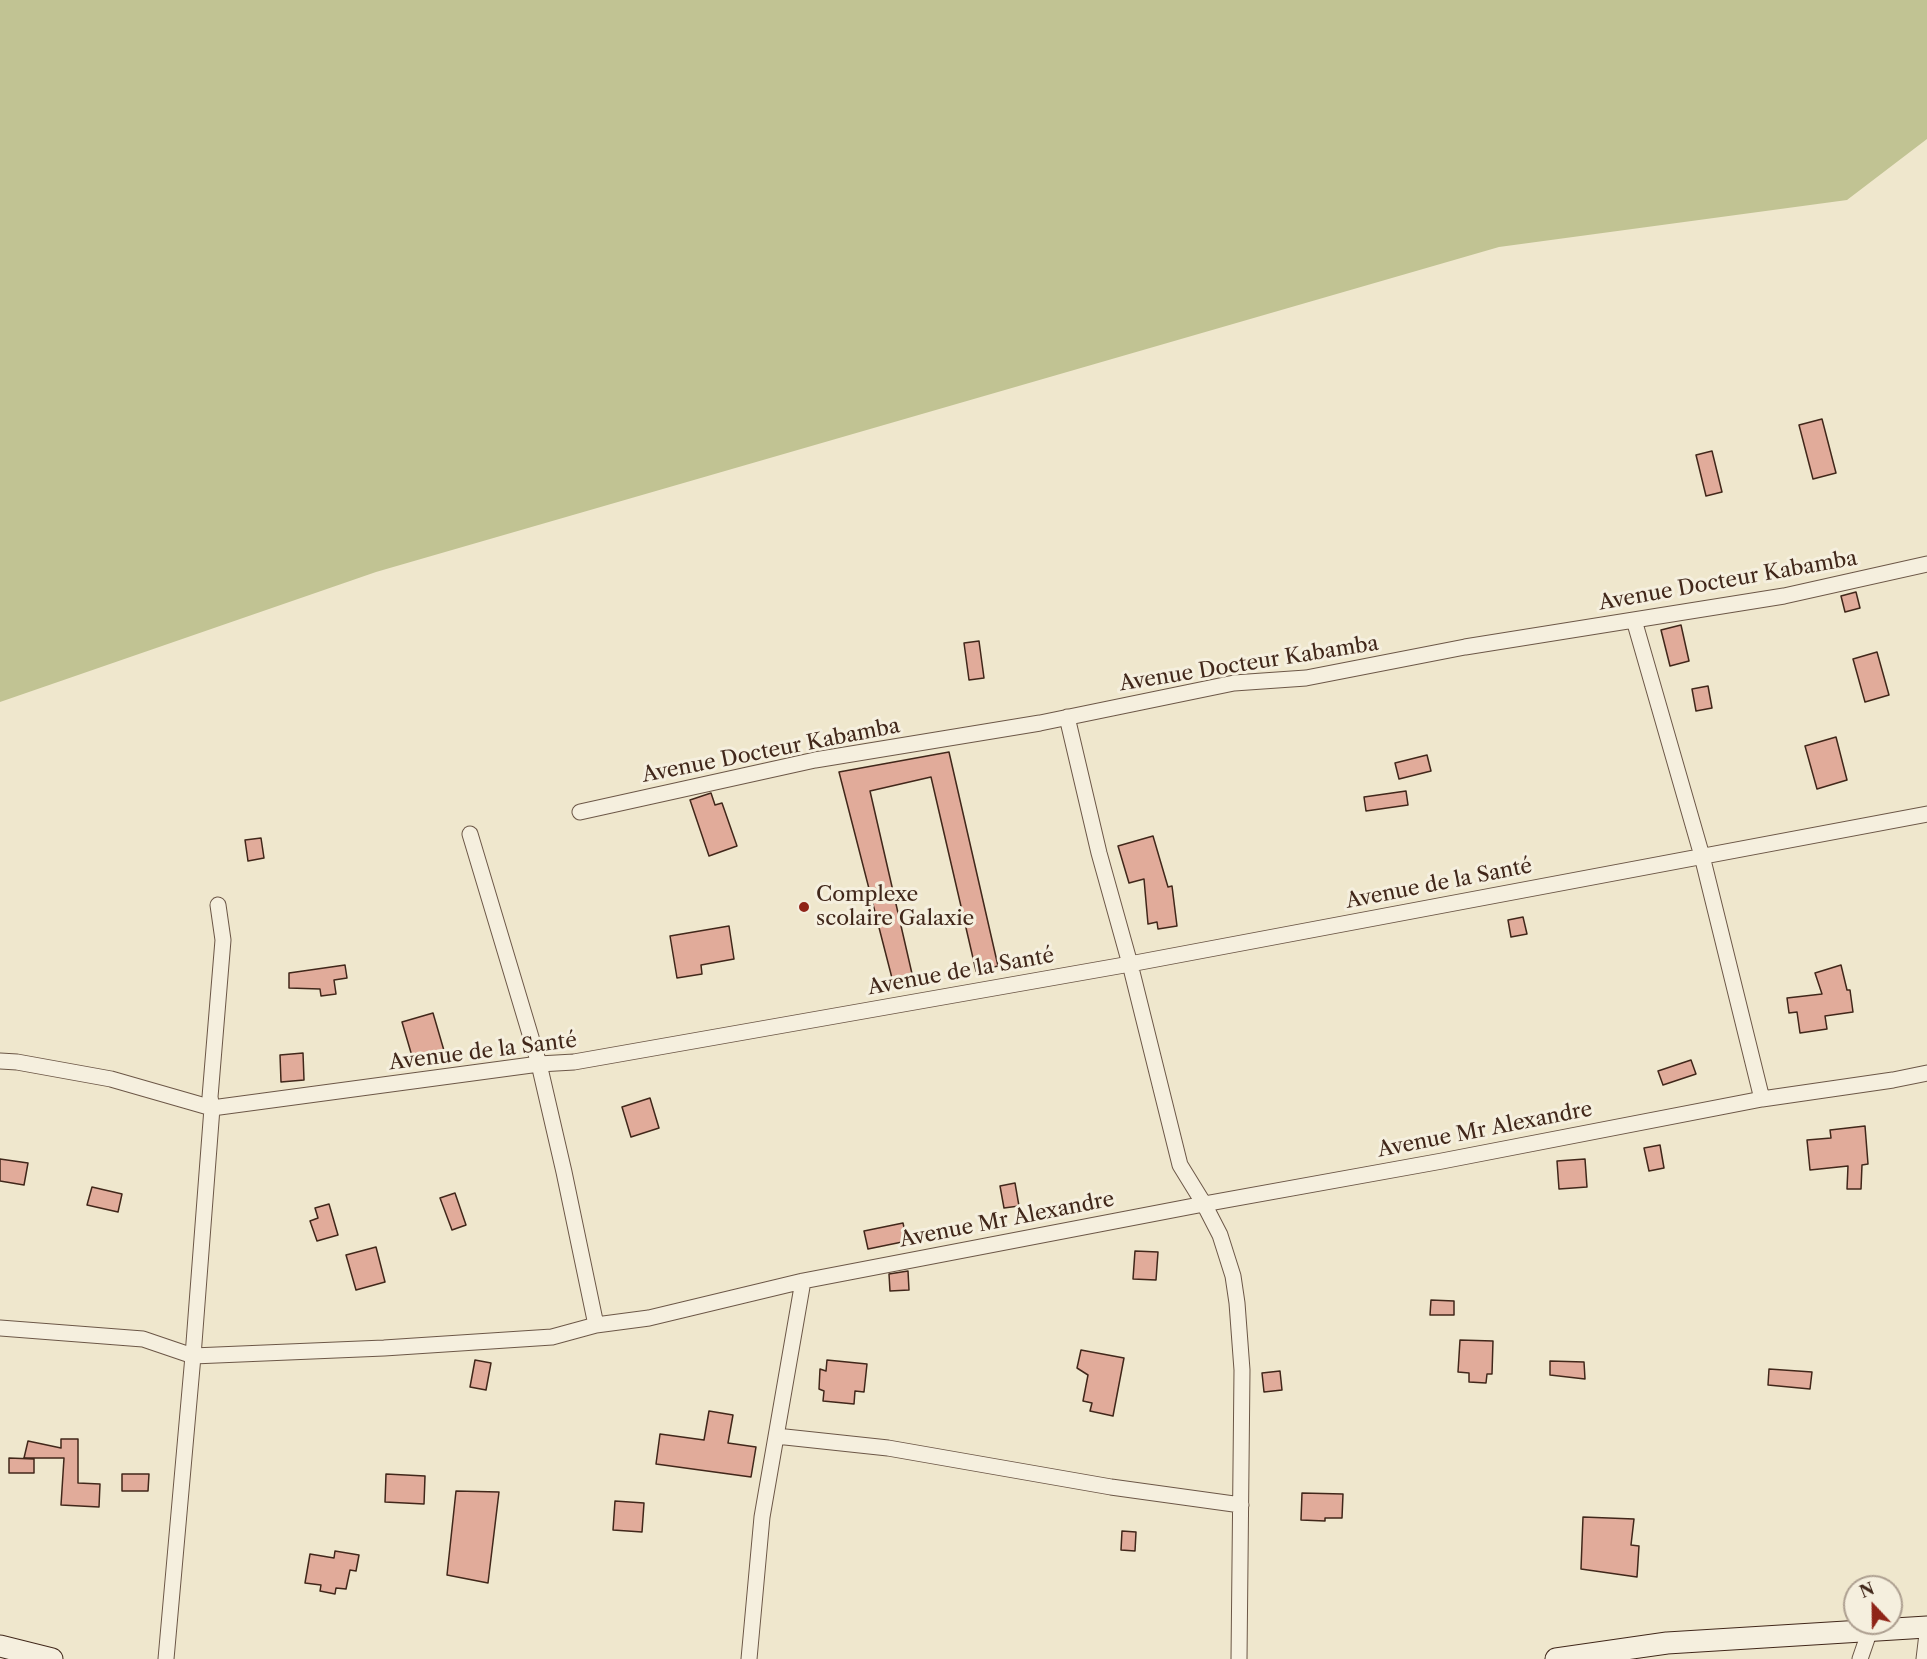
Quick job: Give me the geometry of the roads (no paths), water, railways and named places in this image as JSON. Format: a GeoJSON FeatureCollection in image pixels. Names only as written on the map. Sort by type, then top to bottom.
{"type":"FeatureCollection","features":[{"type":"Feature","properties":{"kind":"main road"},"geometry":{"type":"LineString","coordinates":[[1903,1628],[1927,1627]]}},
{"type":"Feature","properties":{"kind":"main road"},"geometry":{"type":"LineString","coordinates":[[1556,1659],[1667,1643],[1843,1632]]}},
{"type":"Feature","properties":{"kind":"main road"},"geometry":{"type":"LineString","coordinates":[[0,1646],[52,1659]]}},
{"type":"Feature","properties":{"kind":"street","name":"Avenue Docteur Kabamba"},"geometry":{"type":"LineString","coordinates":[[580,812],[815,760],[1067,717],[1234,683],[1306,678],[1465,647],[1784,596],[1927,564]]}},
{"type":"Feature","properties":{"kind":"street"},"geometry":{"type":"LineString","coordinates":[[1634,620],[1702,856],[1762,1099]]}},
{"type":"Feature","properties":{"kind":"street"},"geometry":{"type":"LineString","coordinates":[[1067,717],[1099,853],[1130,964],[1180,1165],[1220,1235],[1233,1276],[1242,1370],[1239,1659]]}},
{"type":"Feature","properties":{"kind":"street","name":"Avenue de la Santé"},"geometry":{"type":"LineString","coordinates":[[0,1061],[111,1079],[212,1108],[538,1064],[585,1060],[1130,964],[1927,814]]}},
{"type":"Feature","properties":{"kind":"street"},"geometry":{"type":"LineString","coordinates":[[470,834],[538,1064],[564,1172],[596,1325]]}},
{"type":"Feature","properties":{"kind":"street"},"geometry":{"type":"LineString","coordinates":[[166,1659],[212,1108],[210,1097],[223,940],[218,905]]}},
{"type":"Feature","properties":{"kind":"street","name":"Avenue Mr Alexandre"},"geometry":{"type":"LineString","coordinates":[[193,1356],[480,1343],[552,1336],[596,1325],[649,1318],[803,1281],[1204,1204],[1762,1099],[1927,1073]]}},
{"type":"Feature","properties":{"kind":"street"},"geometry":{"type":"LineString","coordinates":[[749,1659],[762,1517],[803,1281]]}},
{"type":"Feature","properties":{"kind":"street"},"geometry":{"type":"LineString","coordinates":[[0,1328],[143,1339],[193,1356]]}},
{"type":"Feature","properties":{"kind":"street"},"geometry":{"type":"LineString","coordinates":[[776,1436],[888,1448],[1111,1487],[1241,1505]]}},
{"type":"Feature","properties":{"kind":"street"},"geometry":{"type":"LineString","coordinates":[[1924,1659],[1927,1634]]}},
{"type":"Feature","properties":{"kind":"street"},"geometry":{"type":"LineString","coordinates":[[1860,1659],[1868,1635]]}},
{"type":"Feature","properties":{"kind":"place","name":"Complexe scolaire Galaxie"},"geometry":{"type":"Point","coordinates":[804,907]}}]}
